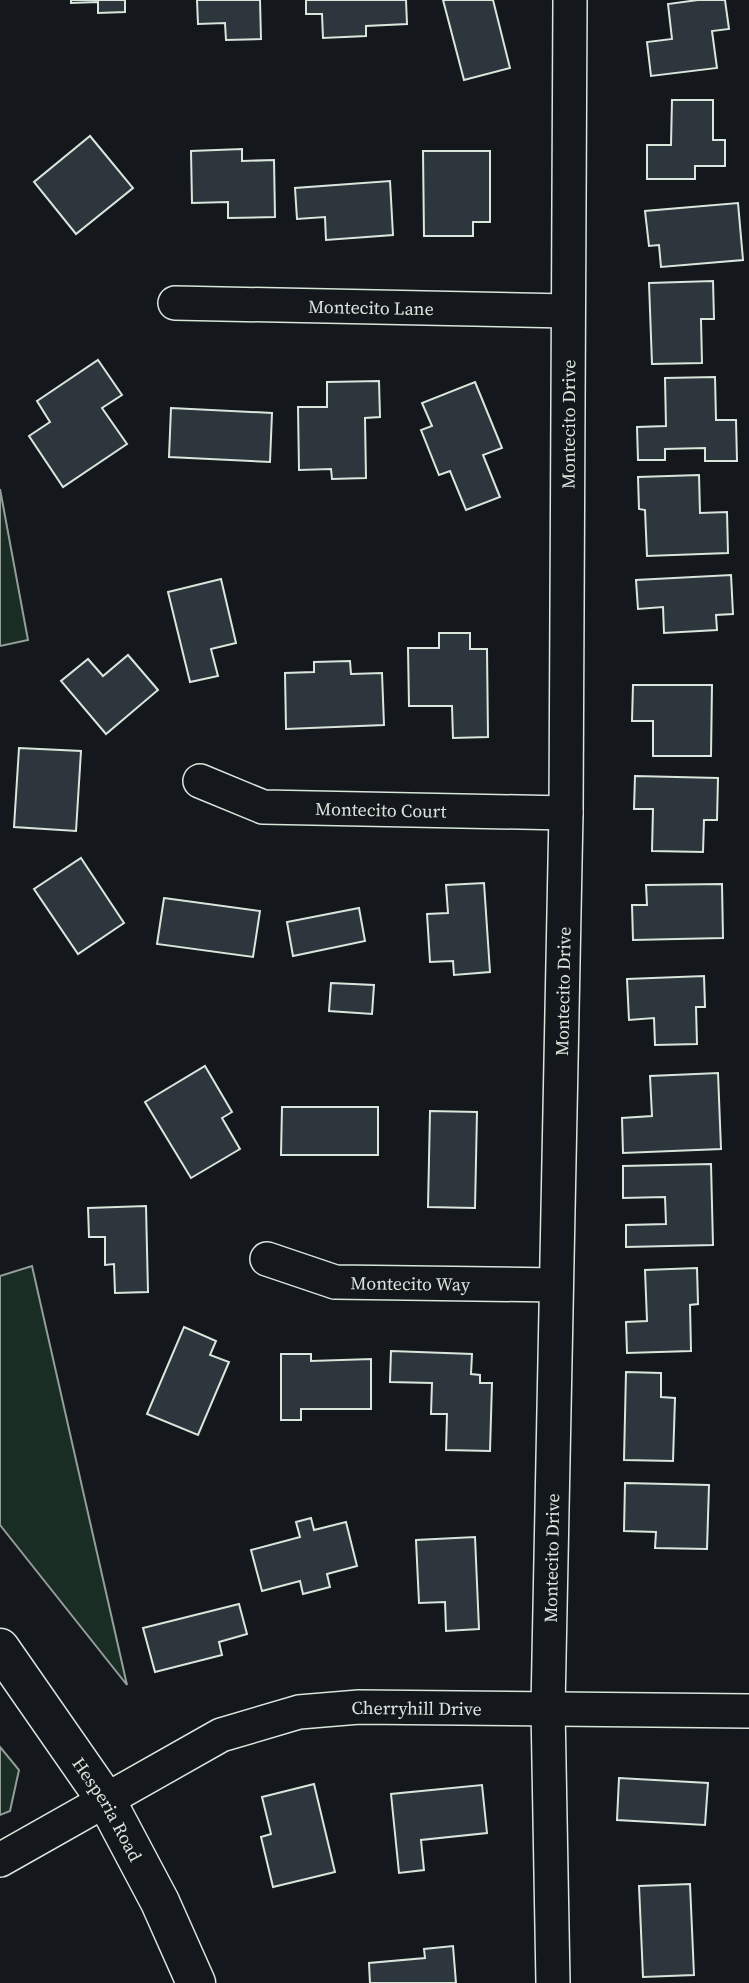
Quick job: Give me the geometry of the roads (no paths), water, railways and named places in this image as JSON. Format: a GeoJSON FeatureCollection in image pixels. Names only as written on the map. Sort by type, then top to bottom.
{"type":"FeatureCollection","features":[{"type":"Feature","properties":{"kind":"main road","name":"Hesperia Road"},"geometry":{"type":"LineString","coordinates":[[0,1648],[107,1802],[160,1902],[196,1983]]}},
{"type":"Feature","properties":{"kind":"street","name":"Montecito Drive"},"geometry":{"type":"LineString","coordinates":[[553,1983],[548,1708],[566,813],[570,0]]}},
{"type":"Feature","properties":{"kind":"street","name":"Montecito Lane"},"geometry":{"type":"LineString","coordinates":[[175,303],[567,311]]}},
{"type":"Feature","properties":{"kind":"street","name":"Montecito Court"},"geometry":{"type":"LineString","coordinates":[[200,781],[263,807],[566,813]]}},
{"type":"Feature","properties":{"kind":"street","name":"Montecito Way"},"geometry":{"type":"LineString","coordinates":[[267,1259],[335,1282],[556,1285]]}},
{"type":"Feature","properties":{"kind":"street","name":"Cherryhill Drive"},"geometry":{"type":"LineString","coordinates":[[0,1860],[107,1802],[221,1735],[299,1712],[359,1707],[749,1711]]}}]}
